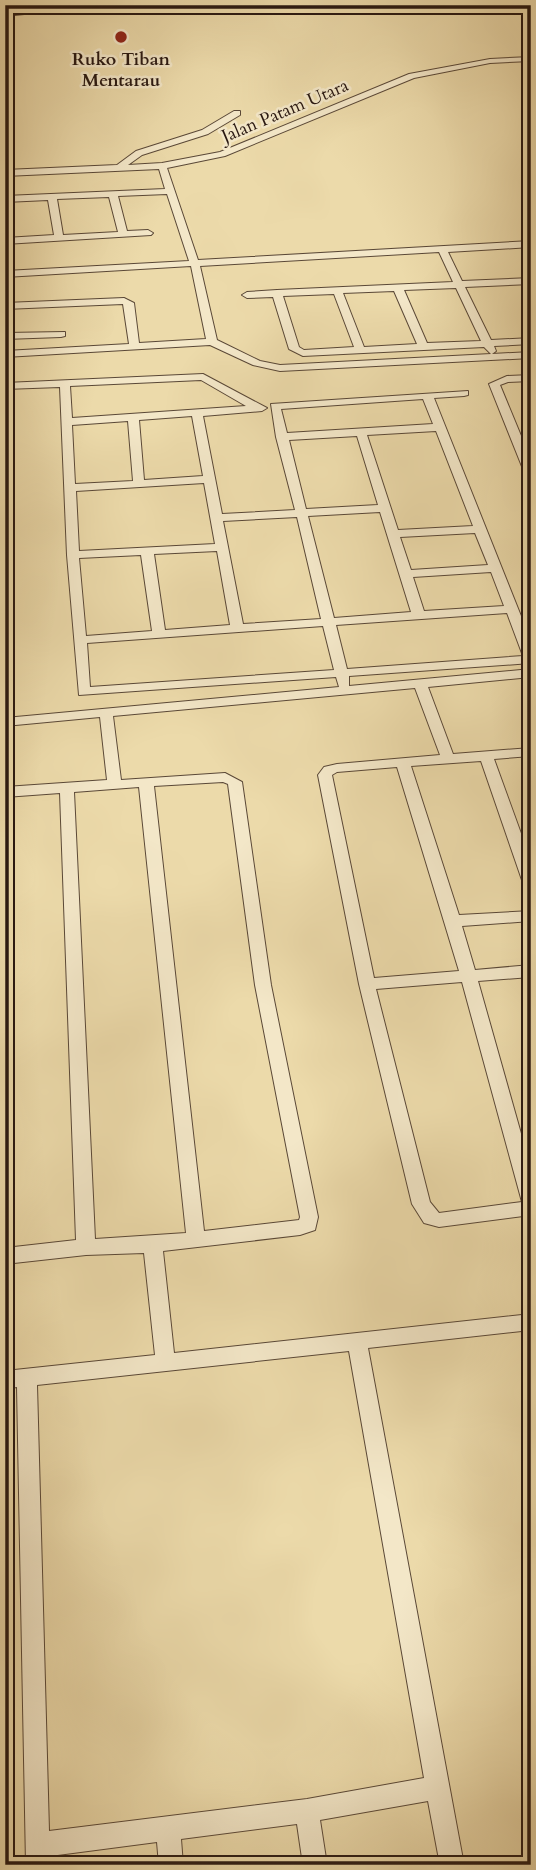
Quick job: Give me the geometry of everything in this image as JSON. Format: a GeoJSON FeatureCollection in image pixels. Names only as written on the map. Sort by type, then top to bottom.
{"type":"FeatureCollection","features":[{"type":"Feature","properties":{"kind":"street"},"geometry":{"type":"LineString","coordinates":[[5,14],[108,5]]}},
{"type":"Feature","properties":{"kind":"street","name":"Jalan Patam Utara"},"geometry":{"type":"LineString","coordinates":[[5,173],[116,170],[162,166],[222,155],[368,92],[426,71],[490,61],[531,59]]}},
{"type":"Feature","properties":{"kind":"street"},"geometry":{"type":"LineString","coordinates":[[116,170],[139,153],[205,132],[237,113]]}},
{"type":"Feature","properties":{"kind":"street"},"geometry":{"type":"LineString","coordinates":[[162,166],[195,265],[212,342]]}},
{"type":"Feature","properties":{"kind":"street"},"geometry":{"type":"LineString","coordinates":[[5,199],[172,191]]}},
{"type":"Feature","properties":{"kind":"street"},"geometry":{"type":"LineString","coordinates":[[113,194],[123,234]]}},
{"type":"Feature","properties":{"kind":"street"},"geometry":{"type":"LineString","coordinates":[[52,197],[59,238]]}},
{"type":"Feature","properties":{"kind":"street"},"geometry":{"type":"LineString","coordinates":[[5,241],[148,233]]}},
{"type":"Feature","properties":{"kind":"street"},"geometry":{"type":"LineString","coordinates":[[5,274],[531,244]]}},
{"type":"Feature","properties":{"kind":"street"},"geometry":{"type":"LineString","coordinates":[[442,249],[493,357]]}},
{"type":"Feature","properties":{"kind":"street"},"geometry":{"type":"LineString","coordinates":[[247,295],[528,281],[531,292]]}},
{"type":"Feature","properties":{"kind":"street"},"geometry":{"type":"LineString","coordinates":[[398,288],[423,347]]}},
{"type":"Feature","properties":{"kind":"street"},"geometry":{"type":"LineString","coordinates":[[337,290],[361,351]]}},
{"type":"Feature","properties":{"kind":"street"},"geometry":{"type":"LineString","coordinates":[[277,293],[294,349],[303,353],[531,341]]}},
{"type":"Feature","properties":{"kind":"street"},"geometry":{"type":"LineString","coordinates":[[5,336],[60,319],[129,303],[134,347]]}},
{"type":"Feature","properties":{"kind":"street"},"geometry":{"type":"LineString","coordinates":[[5,306],[60,319]]}},
{"type":"Feature","properties":{"kind":"street"},"geometry":{"type":"LineString","coordinates":[[60,319],[63,351]]}},
{"type":"Feature","properties":{"kind":"street"},"geometry":{"type":"LineString","coordinates":[[5,354],[212,342],[257,363],[280,368],[531,355]]}},
{"type":"Feature","properties":{"kind":"street"},"geometry":{"type":"LineString","coordinates":[[5,386],[203,377],[233,391],[258,408]]}},
{"type":"Feature","properties":{"kind":"street"},"geometry":{"type":"LineString","coordinates":[[529,467],[494,384],[506,379],[531,378]]}},
{"type":"Feature","properties":{"kind":"street"},"geometry":{"type":"LineString","coordinates":[[65,383],[73,555],[84,692],[531,659],[509,609],[428,396]]}},
{"type":"Feature","properties":{"kind":"street"},"geometry":{"type":"LineString","coordinates":[[66,422],[464,393]]}},
{"type":"Feature","properties":{"kind":"street"},"geometry":{"type":"LineString","coordinates":[[275,405],[304,512],[344,692]]}},
{"type":"Feature","properties":{"kind":"street"},"geometry":{"type":"LineString","coordinates":[[197,414],[237,628]]}},
{"type":"Feature","properties":{"kind":"street"},"geometry":{"type":"LineString","coordinates":[[133,418],[139,483]]}},
{"type":"Feature","properties":{"kind":"street"},"geometry":{"type":"LineString","coordinates":[[282,437],[439,427]]}},
{"type":"Feature","properties":{"kind":"street"},"geometry":{"type":"LineString","coordinates":[[361,432],[419,616]]}},
{"type":"Feature","properties":{"kind":"street"},"geometry":{"type":"LineString","coordinates":[[70,488],[211,480]]}},
{"type":"Feature","properties":{"kind":"street"},"geometry":{"type":"LineString","coordinates":[[218,518],[386,508]]}},
{"type":"Feature","properties":{"kind":"street"},"geometry":{"type":"LineString","coordinates":[[393,534],[478,528]]}},
{"type":"Feature","properties":{"kind":"street"},"geometry":{"type":"LineString","coordinates":[[73,555],[222,547]]}},
{"type":"Feature","properties":{"kind":"street"},"geometry":{"type":"LineString","coordinates":[[147,551],[159,635]]}},
{"type":"Feature","properties":{"kind":"street"},"geometry":{"type":"LineString","coordinates":[[405,574],[493,568]]}},
{"type":"Feature","properties":{"kind":"street"},"geometry":{"type":"LineString","coordinates":[[81,640],[509,609]]}},
{"type":"Feature","properties":{"kind":"street"},"geometry":{"type":"LineString","coordinates":[[5,722],[531,673]]}},
{"type":"Feature","properties":{"kind":"street"},"geometry":{"type":"LineString","coordinates":[[420,684],[449,759]]}},
{"type":"Feature","properties":{"kind":"street"},"geometry":{"type":"LineString","coordinates":[[106,713],[115,785]]}},
{"type":"Feature","properties":{"kind":"street"},"geometry":{"type":"LineString","coordinates":[[531,752],[332,768],[326,775],[367,984],[418,1191],[426,1212],[439,1220],[531,1208]]}},
{"type":"Feature","properties":{"kind":"street"},"geometry":{"type":"LineString","coordinates":[[486,756],[531,883]]}},
{"type":"Feature","properties":{"kind":"street"},"geometry":{"type":"LineString","coordinates":[[403,763],[453,922],[531,1202]]}},
{"type":"Feature","properties":{"kind":"street"},"geometry":{"type":"LineString","coordinates":[[5,792],[225,777],[235,782],[263,985],[309,1217],[308,1225],[300,1227],[153,1245],[86,1247],[5,1256]]}},
{"type":"Feature","properties":{"kind":"street"},"geometry":{"type":"LineString","coordinates":[[146,782],[196,1240]]}},
{"type":"Feature","properties":{"kind":"street"},"geometry":{"type":"LineString","coordinates":[[67,787],[86,1247]]}},
{"type":"Feature","properties":{"kind":"street"},"geometry":{"type":"LineString","coordinates":[[453,922],[531,916]]}},
{"type":"Feature","properties":{"kind":"street"},"geometry":{"type":"LineString","coordinates":[[367,984],[531,971]]}},
{"type":"Feature","properties":{"kind":"street"},"geometry":{"type":"LineString","coordinates":[[153,1245],[165,1361]]}},
{"type":"Feature","properties":{"kind":"street"},"geometry":{"type":"LineString","coordinates":[[438,1787],[307,1811],[168,1829],[38,1855],[16,1378],[531,1322]]}},
{"type":"Feature","properties":{"kind":"street"},"geometry":{"type":"LineString","coordinates":[[357,1340],[452,1865]]}},
{"type":"Feature","properties":{"kind":"street"},"geometry":{"type":"LineString","coordinates":[[307,1811],[315,1865]]}},
{"type":"Feature","properties":{"kind":"street"},"geometry":{"type":"LineString","coordinates":[[168,1829],[171,1865]]}},
{"type":"Feature","properties":{"kind":"place","name":"Ruko Tiban Mentarau"},"geometry":{"type":"Point","coordinates":[121,37]}}]}
